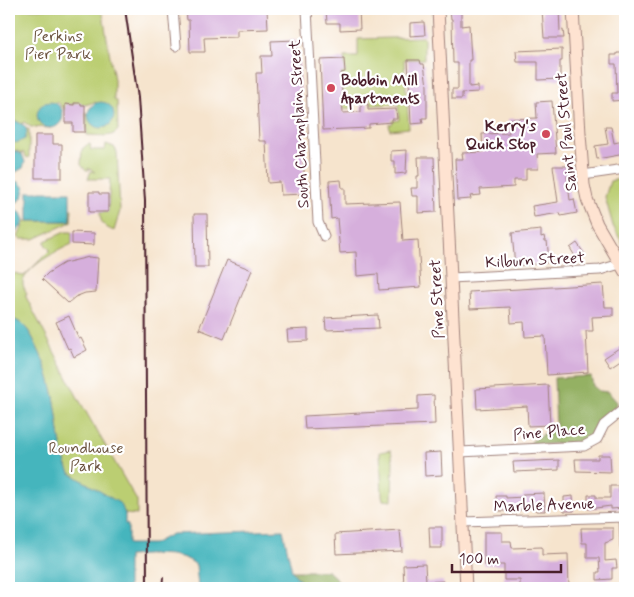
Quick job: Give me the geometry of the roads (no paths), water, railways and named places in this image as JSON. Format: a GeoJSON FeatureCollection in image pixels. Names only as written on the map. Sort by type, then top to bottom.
{"type":"FeatureCollection","features":[{"type":"Feature","properties":{"kind":"main road","name":"Pine Street"},"geometry":{"type":"LineString","coordinates":[[438,9],[466,588]]}},
{"type":"Feature","properties":{"kind":"main road","name":"Saint Paul Street"},"geometry":{"type":"LineString","coordinates":[[573,9],[583,175],[587,199],[597,224],[623,268]]}},
{"type":"Feature","properties":{"kind":"street"},"geometry":{"type":"LineString","coordinates":[[173,9],[176,46]]}},
{"type":"Feature","properties":{"kind":"street","name":"South Champlain Street"},"geometry":{"type":"LineString","coordinates":[[307,9],[318,222],[324,236]]}},
{"type":"Feature","properties":{"kind":"street"},"geometry":{"type":"LineString","coordinates":[[583,175],[625,169]]}},
{"type":"Feature","properties":{"kind":"street","name":"Kilburn Street"},"geometry":{"type":"LineString","coordinates":[[451,278],[623,268]]}},
{"type":"Feature","properties":{"kind":"street","name":"Pine Place"},"geometry":{"type":"LineString","coordinates":[[460,452],[584,446],[597,439],[604,425],[625,408]]}},
{"type":"Feature","properties":{"kind":"street"},"geometry":{"type":"LineString","coordinates":[[624,517],[625,547]]}},
{"type":"Feature","properties":{"kind":"street","name":"Marble Avenue"},"geometry":{"type":"LineString","coordinates":[[463,522],[624,517]]}},
{"type":"Feature","properties":{"kind":"water"},"geometry":{"type":"Polygon","coordinates":[[[50,102],[59,106],[63,115],[59,124],[50,128],[41,124],[37,115],[41,106],[50,102]]]}},
{"type":"Feature","properties":{"kind":"water"},"geometry":{"type":"Polygon","coordinates":[[[101,102],[110,106],[114,115],[110,124],[101,128],[92,124],[88,115],[92,106],[101,102]]]}},
{"type":"Feature","properties":{"kind":"water"},"geometry":{"type":"Polygon","coordinates":[[[16,121],[25,126],[27,132],[25,139],[16,143],[9,141],[9,124],[16,121]]]}},
{"type":"Feature","properties":{"kind":"water"},"geometry":{"type":"Polygon","coordinates":[[[14,151],[22,154],[25,162],[23,168],[14,173],[9,171],[9,152],[14,151]]]}},
{"type":"Feature","properties":{"kind":"water"},"geometry":{"type":"Polygon","coordinates":[[[9,180],[19,182],[24,188],[22,198],[16,203],[9,203],[9,180]]]}},
{"type":"Feature","properties":{"kind":"water"},"geometry":{"type":"Polygon","coordinates":[[[28,192],[70,192],[70,221],[28,221],[28,192]]]}},
{"type":"Feature","properties":{"kind":"water"},"geometry":{"type":"Polygon","coordinates":[[[12,208],[21,213],[24,220],[21,227],[16,231],[9,231],[9,209],[12,208]]]}},
{"type":"Feature","properties":{"kind":"water"},"geometry":{"type":"Polygon","coordinates":[[[9,318],[19,322],[26,328],[43,360],[53,395],[66,465],[70,473],[121,504],[125,514],[125,524],[128,525],[128,544],[153,544],[172,534],[283,530],[292,571],[300,581],[300,588],[198,588],[196,565],[182,557],[155,554],[128,556],[128,588],[9,588],[9,318]]]}},
{"type":"Feature","properties":{"kind":"railway"},"geometry":{"type":"LineString","coordinates":[[125,9],[138,98],[145,201],[147,588]]}},
{"type":"Feature","properties":{"kind":"railway"},"geometry":{"type":"LineString","coordinates":[[162,588],[163,578]]}},
{"type":"Feature","properties":{"kind":"place","name":"Bobbin Mill Apartments"},"geometry":{"type":"Point","coordinates":[331,88]}},
{"type":"Feature","properties":{"kind":"place","name":"Kerry's Quick Stop"},"geometry":{"type":"Point","coordinates":[546,134]}},
{"type":"Feature","properties":{"kind":"park label","name":"Perkins Pier Park"},"geometry":{"type":"Point","coordinates":[58,44]}},
{"type":"Feature","properties":{"kind":"park label","name":"Roundhouse Park"},"geometry":{"type":"Point","coordinates":[86,456]}}]}
